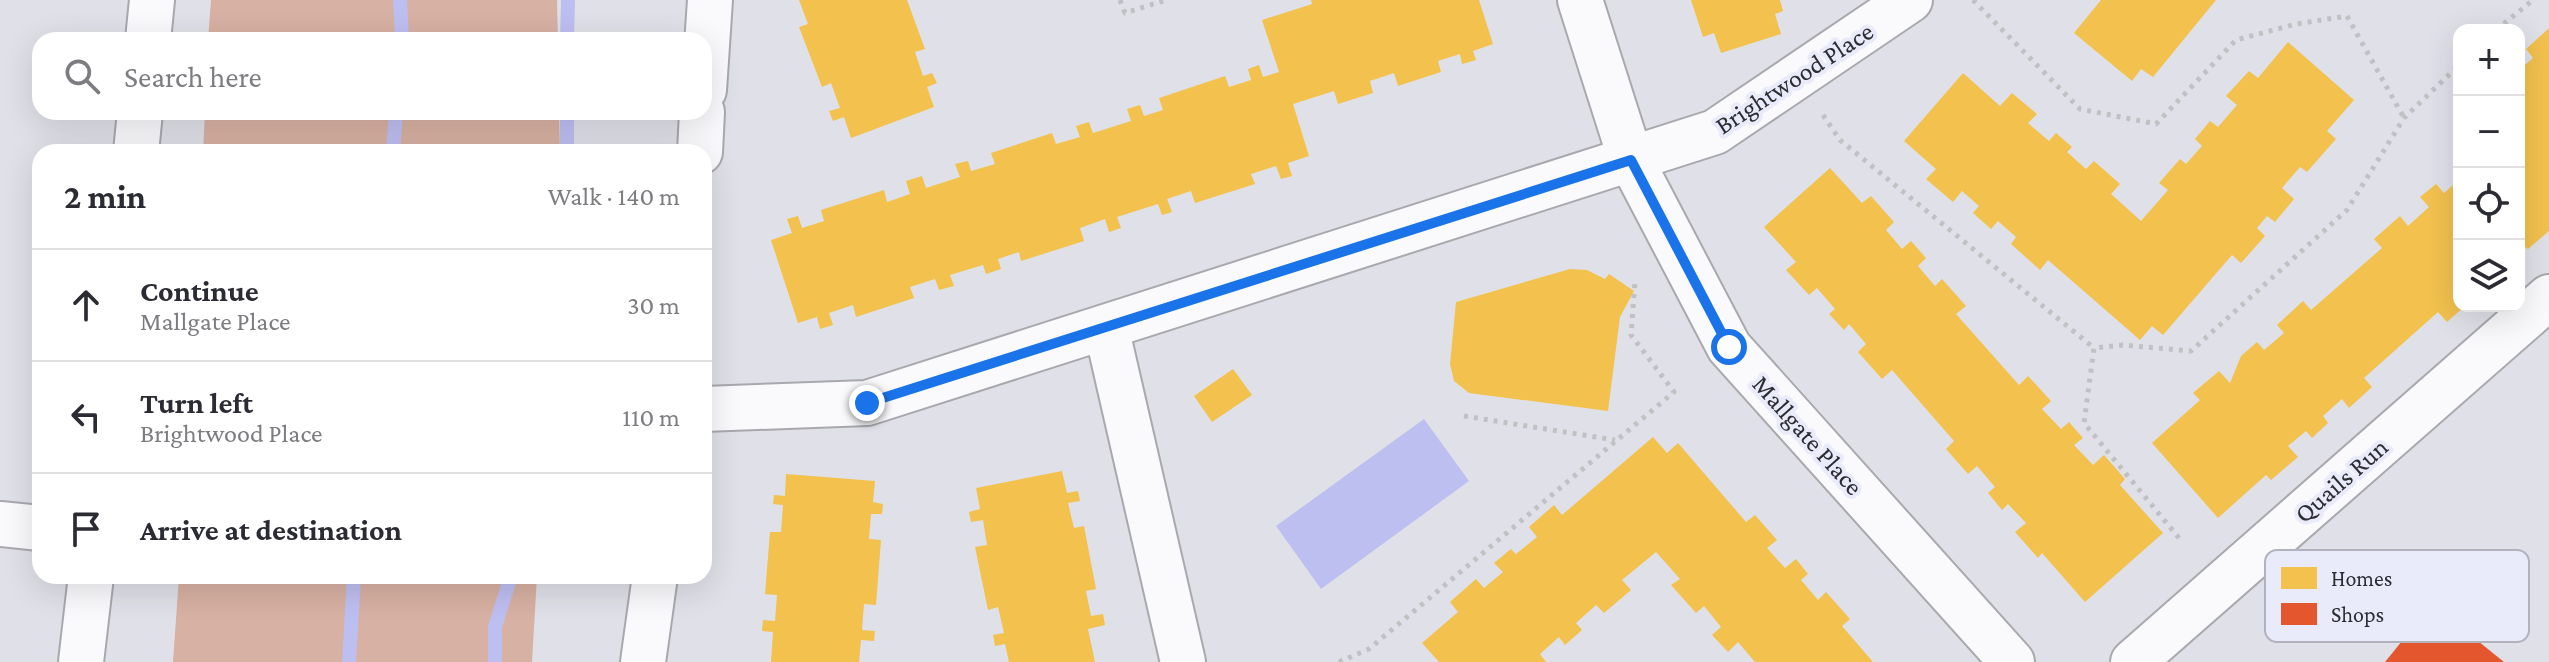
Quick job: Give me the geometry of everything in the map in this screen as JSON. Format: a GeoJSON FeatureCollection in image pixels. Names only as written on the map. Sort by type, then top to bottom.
{"type":"FeatureCollection","features":[{"type":"Feature","properties":{"kind":"street"},"geometry":{"type":"LineString","coordinates":[[149,32],[152,0]]}},
{"type":"Feature","properties":{"kind":"street"},"geometry":{"type":"LineString","coordinates":[[708,32],[710,0]]}},
{"type":"Feature","properties":{"kind":"street","name":"Mallgate Place"},"geometry":{"type":"LineString","coordinates":[[1580,0],[1631,160],[1729,347],[2012,662]]}},
{"type":"Feature","properties":{"kind":"street","name":"Brightwood Place"},"geometry":{"type":"LineString","coordinates":[[712,409],[867,403],[1715,132],[1910,0]]}},
{"type":"Feature","properties":{"kind":"street"},"geometry":{"type":"LineString","coordinates":[[137,144],[139,120]]}},
{"type":"Feature","properties":{"kind":"street"},"geometry":{"type":"LineString","coordinates":[[700,144],[702,120]]}},
{"type":"Feature","properties":{"kind":"street","name":"Quails Run"},"geometry":{"type":"LineString","coordinates":[[2133,662],[2549,297]]}},
{"type":"Feature","properties":{"kind":"street"},"geometry":{"type":"LineString","coordinates":[[1106,327],[1183,662]]}},
{"type":"Feature","properties":{"kind":"street"},"geometry":{"type":"LineString","coordinates":[[0,524],[32,527]]}},
{"type":"Feature","properties":{"kind":"street"},"geometry":{"type":"LineString","coordinates":[[81,662],[90,584]]}},
{"type":"Feature","properties":{"kind":"street"},"geometry":{"type":"LineString","coordinates":[[643,662],[654,584]]}},
{"type":"Feature","properties":{"kind":"path"},"geometry":{"type":"LineString","coordinates":[[1120,0],[1125,13],[1166,0]]}},
{"type":"Feature","properties":{"kind":"path"},"geometry":{"type":"LineString","coordinates":[[1973,0],[2080,109],[2156,124],[2236,40],[2296,24],[2347,16],[2404,118]]}},
{"type":"Feature","properties":{"kind":"path"},"geometry":{"type":"LineString","coordinates":[[2503,24],[2533,0]]}},
{"type":"Feature","properties":{"kind":"path"},"geometry":{"type":"LineString","coordinates":[[1797,78],[1840,140],[2094,348],[2123,345],[2191,351],[2347,210],[2404,118],[2453,71]]}},
{"type":"Feature","properties":{"kind":"path"},"geometry":{"type":"LineString","coordinates":[[1339,662],[1369,649],[1674,392],[1631,335],[1635,282]]}},
{"type":"Feature","properties":{"kind":"path"},"geometry":{"type":"LineString","coordinates":[[2094,348],[2084,423],[2179,538]]}},
{"type":"Feature","properties":{"kind":"path"},"geometry":{"type":"LineString","coordinates":[[1464,416],[1616,441]]}},
{"type":"Feature","properties":{"kind":"shaded area"},"geometry":{"type":"Polygon","coordinates":[[[211,0],[557,0],[558,32],[209,32],[211,0]]]}},
{"type":"Feature","properties":{"kind":"shaded area"},"geometry":{"type":"Polygon","coordinates":[[[205,120],[559,120],[560,144],[203,144],[205,120]]]}},
{"type":"Feature","properties":{"kind":"shaded area"},"geometry":{"type":"Polygon","coordinates":[[[178,584],[537,584],[532,662],[173,662],[178,584]]]}},
{"type":"Feature","properties":{"kind":"water"},"geometry":{"type":"Polygon","coordinates":[[[1424,419],[1469,481],[1321,589],[1276,526],[1424,419]]]}},
{"type":"Feature","properties":{"kind":"building: Homes"},"geometry":{"type":"Polygon","coordinates":[[[799,0],[907,0],[925,49],[915,52],[923,76],[932,73],[937,83],[927,87],[934,107],[851,138],[844,117],[833,121],[829,111],[840,108],[831,83],[822,87],[799,27],[808,24],[799,0]]]}},
{"type":"Feature","properties":{"kind":"building: Homes"},"geometry":{"type":"Polygon","coordinates":[[[1311,0],[1479,0],[1493,44],[1473,51],[1476,60],[1462,64],[1460,54],[1438,61],[1441,72],[1398,86],[1394,73],[1370,81],[1373,93],[1338,104],[1334,91],[1293,104],[1309,156],[1288,163],[1292,176],[1281,179],[1276,166],[1251,174],[1255,184],[1195,203],[1191,191],[1167,199],[1172,212],[1162,215],[1158,204],[1117,217],[1121,228],[1109,232],[1105,219],[1080,228],[1084,241],[1021,261],[1019,252],[998,259],[1001,269],[986,274],[983,265],[950,275],[954,286],[939,290],[935,279],[910,287],[914,298],[856,317],[853,305],[829,313],[833,325],[820,329],[817,317],[798,323],[771,240],[792,233],[787,219],[798,216],[802,228],[824,221],[821,210],[884,190],[887,202],[910,194],[906,181],[922,176],[926,188],[960,177],[955,164],[968,161],[971,171],[995,164],[991,153],[1052,133],[1056,144],[1080,137],[1076,126],[1089,122],[1093,133],[1131,121],[1127,109],[1140,105],[1144,116],[1163,110],[1159,98],[1225,76],[1229,87],[1251,80],[1248,69],[1259,65],[1263,77],[1279,72],[1262,20],[1312,4],[1311,0]]]}},
{"type":"Feature","properties":{"kind":"building: Homes"},"geometry":{"type":"Polygon","coordinates":[[[1691,0],[1780,0],[1783,11],[1775,14],[1781,34],[1721,53],[1714,33],[1703,37],[1691,0]]]}},
{"type":"Feature","properties":{"kind":"building: Homes"},"geometry":{"type":"Polygon","coordinates":[[[2101,0],[2216,0],[2153,77],[2141,69],[2132,81],[2074,33],[2101,0]]]}},
{"type":"Feature","properties":{"kind":"building: Homes"},"geometry":{"type":"Polygon","coordinates":[[[2549,28],[2549,231],[2528,249],[2525,247],[2525,65],[2533,58],[2526,49],[2549,28]]]}},
{"type":"Feature","properties":{"kind":"building: Homes"},"geometry":{"type":"Polygon","coordinates":[[[2288,42],[2354,100],[2327,131],[2336,139],[2307,172],[2300,167],[2282,188],[2294,199],[2275,222],[2267,216],[2257,228],[2265,236],[2241,263],[2232,255],[2163,335],[2152,326],[2140,340],[2048,260],[2040,270],[2011,244],[2016,237],[1998,221],[1991,229],[1973,213],[1979,206],[1962,191],[1953,202],[1926,179],[1936,169],[1904,141],[1963,73],[2000,106],[2012,93],[2037,114],[2028,123],[2049,141],[2056,133],[2072,147],[2067,152],[2086,169],[2094,161],[2120,184],[2111,194],[2141,221],[2168,190],[2159,183],[2180,159],[2186,164],[2202,146],[2195,139],[2210,121],[2218,127],[2237,105],[2226,96],[2249,71],[2258,78],[2288,42]]]}},
{"type":"Feature","properties":{"kind":"building: Homes"},"geometry":{"type":"Polygon","coordinates":[[[1830,168],[1862,203],[1871,196],[1894,222],[1886,230],[1902,249],[1911,241],[1926,258],[1918,266],[1935,286],[1942,279],[1966,306],[1956,314],[2019,385],[2028,376],[2051,401],[2042,409],[2061,429],[2069,422],[2083,438],[2074,445],[2093,465],[2104,455],[2125,479],[2120,485],[2163,533],[2085,602],[2042,553],[2038,558],[2015,532],[2026,523],[2008,504],[2002,510],[1988,493],[1995,487],[1977,466],[1968,474],[1946,449],[1954,441],[1892,370],[1882,379],[1858,352],[1866,344],[1849,324],[1844,330],[1829,314],[1835,309],[1817,288],[1809,295],[1786,270],[1796,262],[1764,227],[1830,168]]]}},
{"type":"Feature","properties":{"kind":"building: Homes"},"geometry":{"type":"Polygon","coordinates":[[[2436,184],[2444,193],[2453,185],[2453,312],[2458,312],[2447,322],[2438,312],[2364,378],[2372,387],[2349,408],[2342,399],[2323,416],[2328,423],[2312,438],[2306,431],[2288,446],[2298,457],[2271,480],[2266,475],[2218,518],[2152,443],[2200,400],[2193,393],[2219,371],[2230,383],[2241,356],[2257,342],[2264,350],[2284,333],[2277,325],[2303,301],[2311,310],[2382,248],[2374,239],[2400,216],[2408,226],[2429,207],[2420,197],[2436,184]]]}},
{"type":"Feature","properties":{"kind":"building: Homes"},"geometry":{"type":"Polygon","coordinates":[[[1570,269],[1587,270],[1605,279],[1609,274],[1634,291],[1620,317],[1608,411],[1469,393],[1454,381],[1450,364],[1456,302],[1570,269]]]}},
{"type":"Feature","properties":{"kind":"building: Homes"},"geometry":{"type":"Polygon","coordinates":[[[1233,369],[1252,395],[1212,422],[1194,396],[1233,369]]]}},
{"type":"Feature","properties":{"kind":"building: Homes"},"geometry":{"type":"Polygon","coordinates":[[[1653,437],[1667,453],[1678,443],[1746,522],[1755,515],[1777,540],[1767,548],[1785,568],[1796,559],[1808,574],[1801,580],[1818,600],[1826,592],[1850,619],[1842,626],[1873,662],[1755,662],[1738,642],[1728,652],[1712,635],[1721,627],[1704,606],[1696,613],[1671,585],[1680,579],[1656,552],[1622,580],[1631,590],[1604,613],[1596,605],[1576,623],[1582,630],[1565,645],[1559,637],[1540,654],[1546,662],[1439,662],[1422,643],[1458,612],[1450,602],[1476,579],[1484,588],[1503,572],[1494,563],[1511,549],[1516,554],[1537,537],[1529,527],[1554,505],[1562,515],[1653,437]]]}},
{"type":"Feature","properties":{"kind":"building: Homes"},"geometry":{"type":"Polygon","coordinates":[[[1062,471],[1067,493],[1078,491],[1080,501],[1068,503],[1074,528],[1084,526],[1096,589],[1086,591],[1091,616],[1103,614],[1105,625],[1088,629],[1095,662],[1009,662],[1005,644],[995,646],[993,635],[1004,633],[998,607],[988,610],[975,547],[987,545],[983,520],[971,522],[969,512],[980,509],[976,488],[1062,471]]]}},
{"type":"Feature","properties":{"kind":"building: Homes"},"geometry":{"type":"Polygon","coordinates":[[[786,474],[875,481],[873,502],[883,504],[882,514],[871,514],[869,539],[881,540],[876,605],[864,604],[862,630],[875,631],[874,641],[861,640],[859,662],[771,662],[773,632],[762,631],[763,620],[775,621],[777,595],[765,594],[770,532],[781,532],[783,505],[773,504],[774,495],[785,496],[786,474]]]}},
{"type":"Feature","properties":{"kind":"building: Shops"},"geometry":{"type":"Polygon","coordinates":[[[2401,642],[2479,642],[2504,662],[2385,662],[2401,642]]]}},
{"type":"Feature","properties":{"kind":"waterway"},"geometry":{"type":"LineString","coordinates":[[400,0],[402,32]]}},
{"type":"Feature","properties":{"kind":"waterway"},"geometry":{"type":"LineString","coordinates":[[567,32],[568,0]]}},
{"type":"Feature","properties":{"kind":"waterway"},"geometry":{"type":"LineString","coordinates":[[394,144],[395,120]]}},
{"type":"Feature","properties":{"kind":"waterway"},"geometry":{"type":"LineString","coordinates":[[567,120],[567,144]]}},
{"type":"Feature","properties":{"kind":"waterway"},"geometry":{"type":"LineString","coordinates":[[349,662],[354,584]]}},
{"type":"Feature","properties":{"kind":"waterway"},"geometry":{"type":"LineString","coordinates":[[495,662],[495,627],[508,584]]}},
{"type":"Feature","properties":{"kind":"route"},"geometry":{"type":"LineString","coordinates":[[867,403],[1631,160],[1729,347]]}}]}
